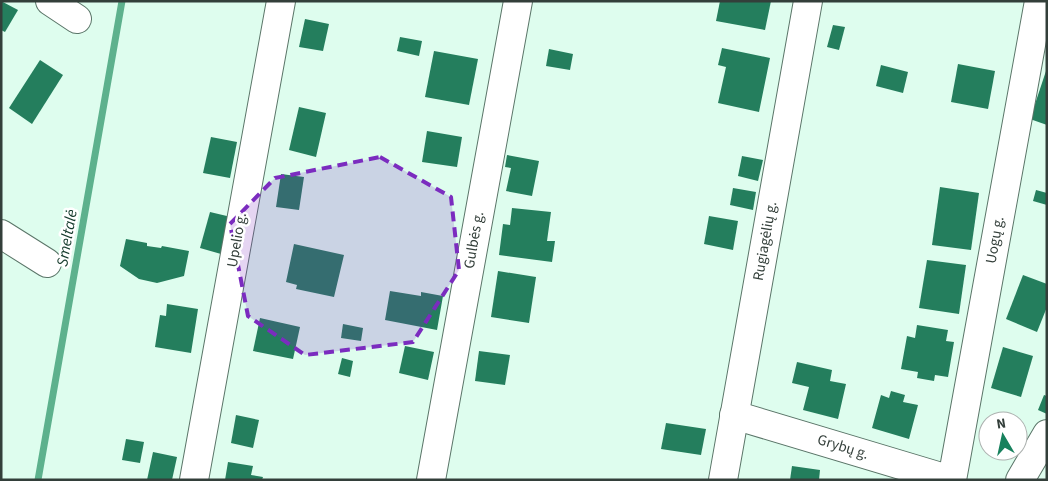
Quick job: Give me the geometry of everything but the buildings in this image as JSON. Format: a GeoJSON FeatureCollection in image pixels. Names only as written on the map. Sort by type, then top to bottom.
{"type":"FeatureCollection","features":[{"type":"Feature","properties":{"kind":"street"},"geometry":{"type":"LineString","coordinates":[[50,1],[77,19]]}},
{"type":"Feature","properties":{"kind":"street","name":"Upelio g."},"geometry":{"type":"LineString","coordinates":[[194,480],[281,1]]}},
{"type":"Feature","properties":{"kind":"street","name":"Gulbės g."},"geometry":{"type":"LineString","coordinates":[[431,480],[518,1]]}},
{"type":"Feature","properties":{"kind":"street","name":"Rugiagėlių g."},"geometry":{"type":"LineString","coordinates":[[723,480],[808,1]]}},
{"type":"Feature","properties":{"kind":"street","name":"Uogų g."},"geometry":{"type":"LineString","coordinates":[[951,480],[1039,1]]}},
{"type":"Feature","properties":{"kind":"street"},"geometry":{"type":"LineString","coordinates":[[1,234],[46,263]]}},
{"type":"Feature","properties":{"kind":"street","name":"Grybų g."},"geometry":{"type":"LineString","coordinates":[[734,414],[951,480]]}},
{"type":"Feature","properties":{"kind":"street"},"geometry":{"type":"LineString","coordinates":[[1020,480],[1047,434]]}},
{"type":"Feature","properties":{"kind":"highlighted area"},"geometry":{"type":"Polygon","coordinates":[[[380,157],[451,197],[459,270],[413,342],[305,355],[248,316],[230,224],[275,178],[380,157]]]}},
{"type":"Feature","properties":{"kind":"waterway","name":"Smeltalė"},"geometry":{"type":"LineString","coordinates":[[38,480],[122,1]]}}]}
